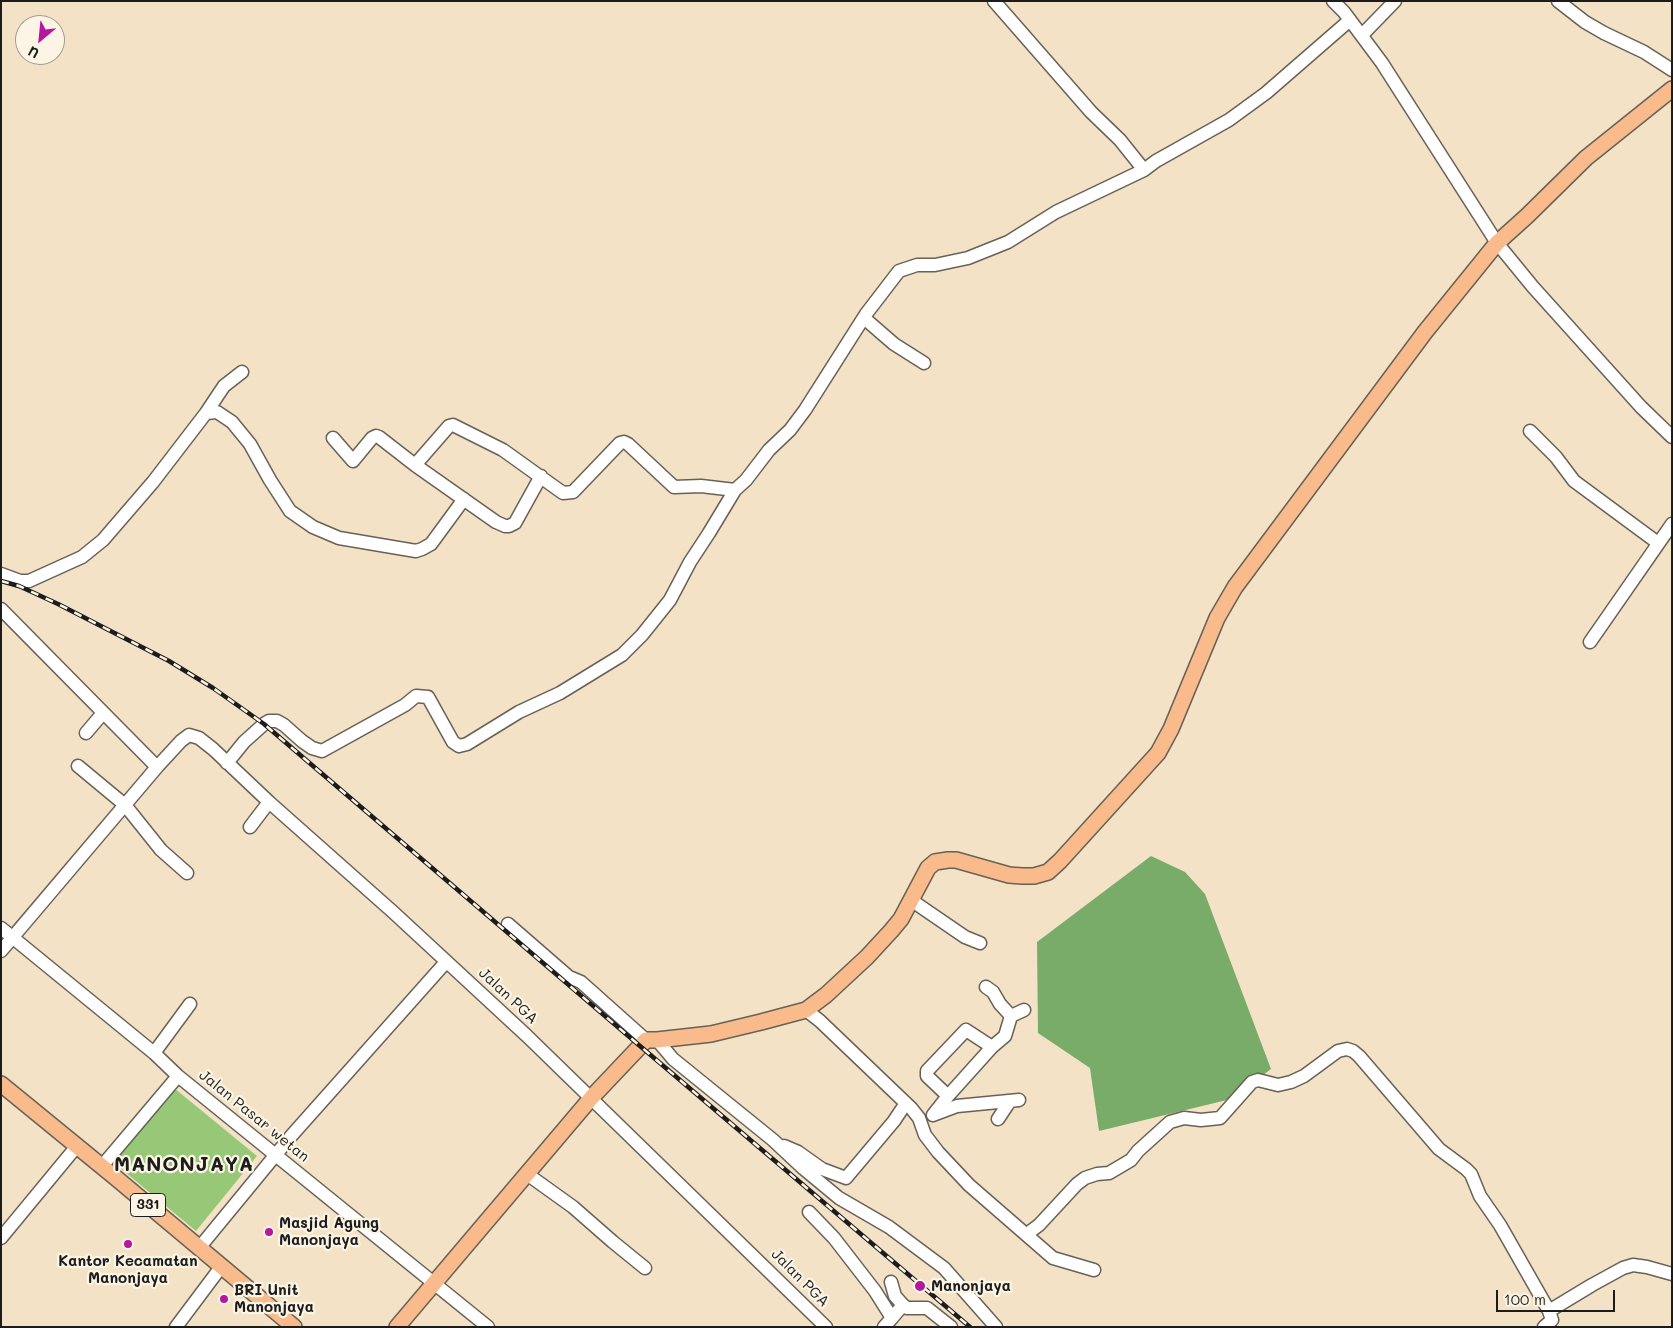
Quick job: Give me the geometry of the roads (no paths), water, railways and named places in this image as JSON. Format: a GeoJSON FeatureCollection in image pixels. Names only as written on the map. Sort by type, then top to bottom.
{"type":"FeatureCollection","features":[{"type":"Feature","properties":{"kind":"main road"},"geometry":{"type":"LineString","coordinates":[[397,1327],[592,1097],[651,1040],[711,1034],[806,1010],[826,996],[868,957],[896,926],[917,885],[928,868],[935,862],[956,860],[1009,875],[1034,876],[1048,872],[1060,861],[1141,774],[1158,753],[1171,729],[1217,618],[1235,587],[1425,332],[1497,243],[1586,158],[1672,89]]}},
{"type":"Feature","properties":{"kind":"main road","name":"331"},"geometry":{"type":"LineString","coordinates":[[4,1091],[102,1166],[290,1326]]}},
{"type":"Feature","properties":{"kind":"street"},"geometry":{"type":"LineString","coordinates":[[994,1],[1091,112],[1120,140],[1144,170]]}},
{"type":"Feature","properties":{"kind":"street"},"geometry":{"type":"LineString","coordinates":[[1333,1],[1362,35],[1382,63],[1497,243],[1533,287],[1640,407],[1672,437]]}},
{"type":"Feature","properties":{"kind":"street"},"geometry":{"type":"LineString","coordinates":[[1362,35],[1395,1]]}},
{"type":"Feature","properties":{"kind":"street"},"geometry":{"type":"LineString","coordinates":[[1558,1],[1604,33],[1644,52],[1672,70]]}},
{"type":"Feature","properties":{"kind":"street"},"geometry":{"type":"LineString","coordinates":[[227,763],[244,742],[269,721],[276,721],[284,725],[312,748],[322,751],[405,705],[416,696],[428,698],[453,742],[459,746],[466,744],[519,712],[560,692],[622,655],[642,635],[670,600],[690,562],[735,490],[746,480],[769,450],[790,430],[805,410],[864,318],[898,271],[917,265],[935,265],[968,258],[1008,242],[1056,212],[1144,170],[1164,156],[1229,120],[1266,93],[1350,20]]}},
{"type":"Feature","properties":{"kind":"street"},"geometry":{"type":"LineString","coordinates":[[864,318],[894,344],[924,363]]}},
{"type":"Feature","properties":{"kind":"street"},"geometry":{"type":"LineString","coordinates":[[1,574],[20,581],[29,581],[82,557],[103,540],[134,506],[206,413],[224,386],[242,372]]}},
{"type":"Feature","properties":{"kind":"street"},"geometry":{"type":"LineString","coordinates":[[206,413],[216,412],[232,422],[250,444],[290,511],[313,528],[340,538],[416,551],[422,550],[431,544],[464,499]]}},
{"type":"Feature","properties":{"kind":"street"},"geometry":{"type":"LineString","coordinates":[[415,465],[449,426],[452,425],[502,450],[541,476],[560,492],[570,493],[624,442],[674,487],[701,486],[735,490]]}},
{"type":"Feature","properties":{"kind":"street"},"geometry":{"type":"LineString","coordinates":[[1530,431],[1556,456],[1574,481],[1658,543]]}},
{"type":"Feature","properties":{"kind":"street"},"geometry":{"type":"LineString","coordinates":[[333,438],[353,461],[376,436],[501,525],[509,526],[516,520],[541,476]]}},
{"type":"Feature","properties":{"kind":"street"},"geometry":{"type":"LineString","coordinates":[[1590,642],[1672,524]]}},
{"type":"Feature","properties":{"kind":"street"},"geometry":{"type":"LineString","coordinates":[[1,609],[157,767],[1,952]]}},
{"type":"Feature","properties":{"kind":"street"},"geometry":{"type":"LineString","coordinates":[[86,732],[103,713]]}},
{"type":"Feature","properties":{"kind":"street","name":"Jalan PGA"},"geometry":{"type":"LineString","coordinates":[[157,767],[189,735],[199,738],[213,748],[269,802],[592,1097],[826,1327]]}},
{"type":"Feature","properties":{"kind":"street"},"geometry":{"type":"LineString","coordinates":[[78,766],[125,805],[135,820],[161,850],[187,873]]}},
{"type":"Feature","properties":{"kind":"street"},"geometry":{"type":"LineString","coordinates":[[250,828],[269,802]]}},
{"type":"Feature","properties":{"kind":"street"},"geometry":{"type":"LineString","coordinates":[[911,900],[957,931],[980,943]]}},
{"type":"Feature","properties":{"kind":"street"},"geometry":{"type":"LineString","coordinates":[[508,924],[569,977],[581,982],[773,1140],[839,1198],[896,1232],[944,1268],[996,1327]]}},
{"type":"Feature","properties":{"kind":"street","name":"Jalan Pasar wetan"},"geometry":{"type":"LineString","coordinates":[[1,928],[154,1053],[178,1076],[488,1327]]}},
{"type":"Feature","properties":{"kind":"street"},"geometry":{"type":"LineString","coordinates":[[199,1248],[292,1134],[446,962]]}},
{"type":"Feature","properties":{"kind":"street"},"geometry":{"type":"LineString","coordinates":[[986,987],[993,992],[1000,1004],[1011,1016]]}},
{"type":"Feature","properties":{"kind":"street"},"geometry":{"type":"LineString","coordinates":[[154,1053],[190,1004]]}},
{"type":"Feature","properties":{"kind":"street"},"geometry":{"type":"LineString","coordinates":[[806,1010],[906,1103],[919,1118],[925,1135],[952,1168],[969,1185],[1056,1259],[1094,1270]]}},
{"type":"Feature","properties":{"kind":"street"},"geometry":{"type":"LineString","coordinates":[[933,1115],[992,1047],[1005,1036],[1011,1016],[1024,1010]]}},
{"type":"Feature","properties":{"kind":"street"},"geometry":{"type":"LineString","coordinates":[[948,1096],[927,1076],[927,1071],[966,1030],[992,1047]]}},
{"type":"Feature","properties":{"kind":"street"},"geometry":{"type":"LineString","coordinates":[[1027,1234],[1039,1225],[1076,1184],[1091,1176],[1109,1173],[1131,1160],[1138,1151],[1170,1122],[1184,1118],[1201,1120],[1220,1118],[1252,1082],[1258,1080],[1278,1085],[1291,1082],[1304,1076],[1338,1051],[1347,1049],[1359,1056],[1439,1149],[1471,1174],[1480,1196],[1505,1233],[1550,1311],[1552,1320],[1544,1327]]}},
{"type":"Feature","properties":{"kind":"street"},"geometry":{"type":"LineString","coordinates":[[102,1166],[178,1076]]}},
{"type":"Feature","properties":{"kind":"street"},"geometry":{"type":"LineString","coordinates":[[919,1118],[957,1106],[1014,1100],[998,1119]]}},
{"type":"Feature","properties":{"kind":"street"},"geometry":{"type":"LineString","coordinates":[[773,1140],[798,1152],[822,1169],[846,1178],[894,1121],[906,1103]]}},
{"type":"Feature","properties":{"kind":"street"},"geometry":{"type":"LineString","coordinates":[[1,1238],[77,1146]]}},
{"type":"Feature","properties":{"kind":"street"},"geometry":{"type":"LineString","coordinates":[[527,1174],[573,1207],[645,1268]]}},
{"type":"Feature","properties":{"kind":"street"},"geometry":{"type":"LineString","coordinates":[[809,1212],[852,1260],[871,1285],[888,1322],[903,1305]]}},
{"type":"Feature","properties":{"kind":"street"},"geometry":{"type":"LineString","coordinates":[[1550,1311],[1623,1268],[1633,1265],[1672,1274]]}},
{"type":"Feature","properties":{"kind":"street"},"geometry":{"type":"LineString","coordinates":[[176,1327],[221,1267]]}},
{"type":"Feature","properties":{"kind":"street"},"geometry":{"type":"LineString","coordinates":[[891,1282],[895,1296],[903,1305],[907,1308],[926,1308],[951,1327]]}},
{"type":"Feature","properties":{"kind":"railway"},"geometry":{"type":"LineString","coordinates":[[1,581],[19,586],[58,604],[169,661],[213,688],[264,724],[970,1327]]}},
{"type":"Feature","properties":{"kind":"place","name":"Masjid Agung Manonjaya"},"geometry":{"type":"Point","coordinates":[269,1232]}},
{"type":"Feature","properties":{"kind":"place","name":"Kantor Kecamatan Manonjaya"},"geometry":{"type":"Point","coordinates":[128,1244]}},
{"type":"Feature","properties":{"kind":"place","name":"Manonjaya"},"geometry":{"type":"Point","coordinates":[920,1286]}},
{"type":"Feature","properties":{"kind":"place","name":"BRI Unit Manonjaya"},"geometry":{"type":"Point","coordinates":[224,1299]}},
{"type":"Feature","properties":{"kind":"district","name":"MANONJAYA"},"geometry":{"type":"Point","coordinates":[184,1165]}}]}
